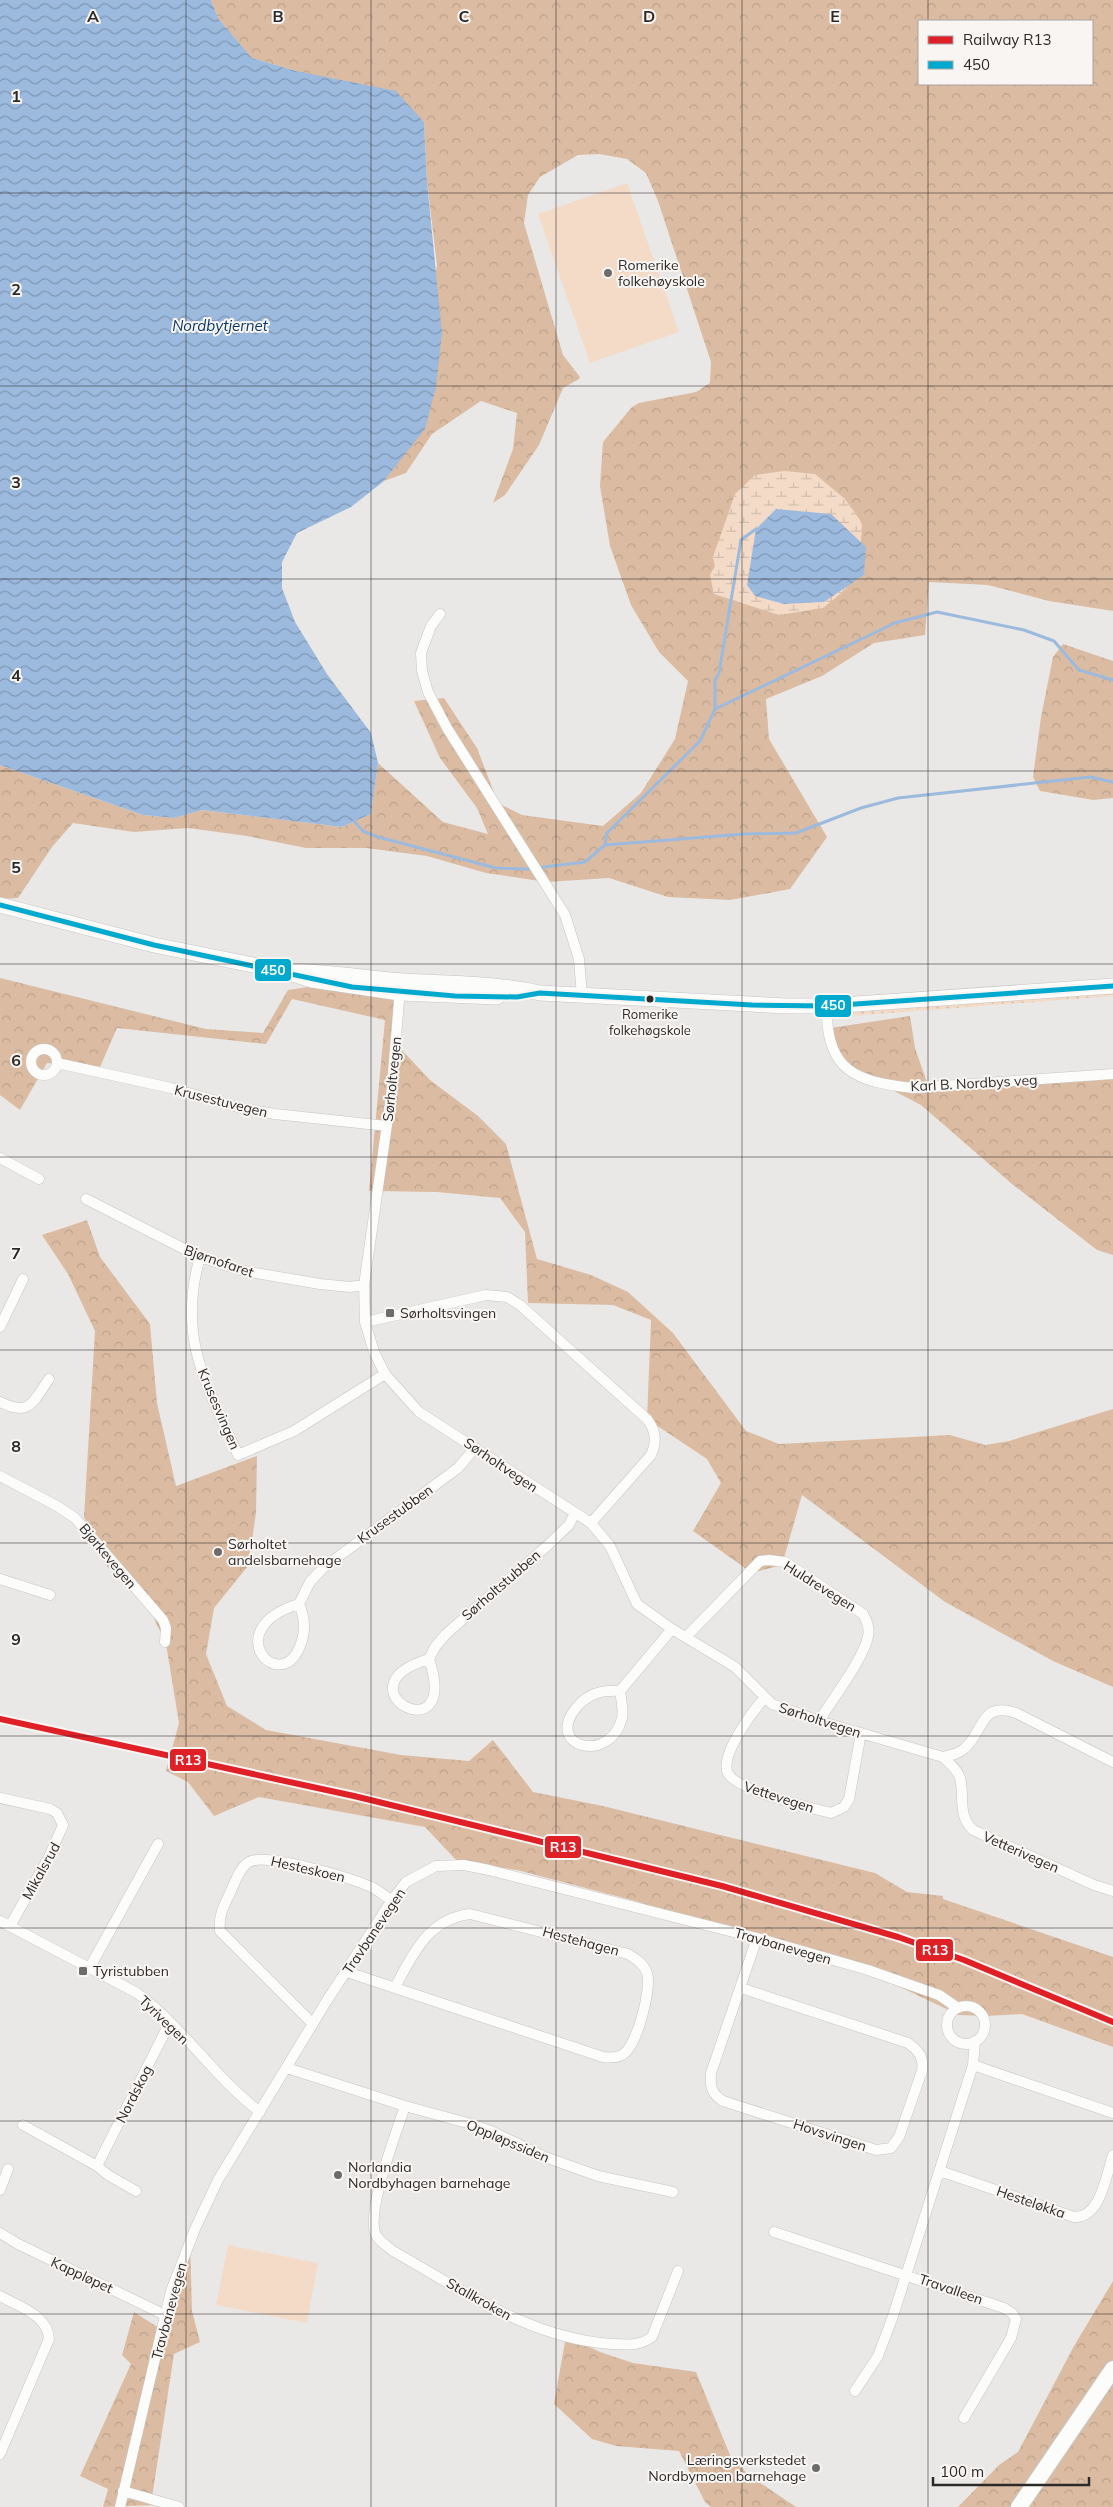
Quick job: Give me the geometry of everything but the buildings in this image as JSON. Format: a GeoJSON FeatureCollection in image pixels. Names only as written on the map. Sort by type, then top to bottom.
{"type":"FeatureCollection","features":[{"type":"Feature","properties":{"kind":"main road"},"geometry":{"type":"LineString","coordinates":[[0,906],[154,945],[283,971],[314,971],[400,986],[518,988],[540,993],[582,996],[752,1005],[826,1006],[1113,986]]}},
{"type":"Feature","properties":{"kind":"main road"},"geometry":{"type":"LineString","coordinates":[[1019,2507],[1113,2369]]}},
{"type":"Feature","properties":{"kind":"street"},"geometry":{"type":"LineString","coordinates":[[440,614],[431,626],[421,653],[422,671],[428,692],[448,731],[565,915],[578,952],[582,996]]}},
{"type":"Feature","properties":{"kind":"street","name":"Sørholtvegen"},"geometry":{"type":"LineString","coordinates":[[400,986],[387,1126],[364,1285],[365,1322],[374,1352],[385,1374],[419,1412],[590,1523],[610,1546],[638,1604],[672,1629],[735,1667],[765,1697],[784,1710],[943,1757]]}},
{"type":"Feature","properties":{"kind":"street","name":"Karl B. Nordbys veg"},"geometry":{"type":"LineString","coordinates":[[826,1006],[829,1042],[838,1061],[848,1070],[866,1079],[891,1086],[914,1088],[1113,1074]]}},
{"type":"Feature","properties":{"kind":"street","name":"Krusestuvegen"},"geometry":{"type":"LineString","coordinates":[[57,1063],[165,1087],[247,1109],[306,1118],[387,1126]]}},
{"type":"Feature","properties":{"kind":"street"},"geometry":{"type":"LineString","coordinates":[[0,1158],[39,1179]]}},
{"type":"Feature","properties":{"kind":"street","name":"Bjørnofaret"},"geometry":{"type":"LineString","coordinates":[[86,1199],[200,1256],[270,1277],[330,1285],[364,1285]]}},
{"type":"Feature","properties":{"kind":"street","name":"Krusesvingen"},"geometry":{"type":"LineString","coordinates":[[200,1256],[190,1302],[191,1334],[199,1364],[238,1456],[294,1431],[385,1374]]}},
{"type":"Feature","properties":{"kind":"street"},"geometry":{"type":"LineString","coordinates":[[0,1327],[23,1280]]}},
{"type":"Feature","properties":{"kind":"street"},"geometry":{"type":"LineString","coordinates":[[365,1322],[486,1294],[508,1297],[526,1310],[647,1419],[655,1433],[651,1455],[590,1523]]}},
{"type":"Feature","properties":{"kind":"street"},"geometry":{"type":"LineString","coordinates":[[0,1402],[12,1408],[22,1409],[31,1406],[49,1379]]}},
{"type":"Feature","properties":{"kind":"street","name":"Krusestubben"},"geometry":{"type":"LineString","coordinates":[[299,1604],[310,1582],[323,1568],[458,1468],[475,1448]]}},
{"type":"Feature","properties":{"kind":"street","name":"Bjørkevegen"},"geometry":{"type":"LineString","coordinates":[[0,1476],[57,1506],[85,1528],[163,1620],[166,1628],[165,1642]]}},
{"type":"Feature","properties":{"kind":"street","name":"Sørholtstubben"},"geometry":{"type":"LineString","coordinates":[[429,1659],[435,1646],[446,1634],[569,1525],[575,1514]]}},
{"type":"Feature","properties":{"kind":"street","name":"Huldrevegen"},"geometry":{"type":"LineString","coordinates":[[686,1637],[760,1561],[776,1560],[794,1567],[863,1614],[868,1625],[868,1636],[862,1654],[819,1721]]}},
{"type":"Feature","properties":{"kind":"street"},"geometry":{"type":"LineString","coordinates":[[0,1580],[50,1595]]}},
{"type":"Feature","properties":{"kind":"street"},"geometry":{"type":"LineString","coordinates":[[299,1604],[304,1618],[305,1632],[300,1647],[291,1660],[278,1664],[266,1660],[259,1652],[258,1640],[263,1628],[272,1615],[299,1604]]}},
{"type":"Feature","properties":{"kind":"street"},"geometry":{"type":"LineString","coordinates":[[620,1691],[594,1692],[580,1702],[571,1713],[567,1725],[569,1735],[575,1744],[587,1748],[606,1742],[616,1730],[622,1718],[620,1691],[672,1629]]}},
{"type":"Feature","properties":{"kind":"street"},"geometry":{"type":"LineString","coordinates":[[429,1659],[436,1685],[434,1696],[428,1706],[418,1710],[406,1709],[397,1702],[393,1694],[394,1683],[400,1673],[408,1666],[429,1659]]}},
{"type":"Feature","properties":{"kind":"street","name":"Vettevegen"},"geometry":{"type":"LineString","coordinates":[[765,1697],[751,1713],[727,1761],[727,1770],[730,1778],[747,1788],[831,1813],[839,1810],[849,1799],[861,1733]]}},
{"type":"Feature","properties":{"kind":"street"},"geometry":{"type":"LineString","coordinates":[[943,1757],[964,1749],[983,1718],[995,1711],[1004,1710],[1016,1713],[1113,1762]]}},
{"type":"Feature","properties":{"kind":"street","name":"Vetterivegen"},"geometry":{"type":"LineString","coordinates":[[943,1757],[956,1770],[960,1778],[963,1817],[972,1830],[1094,1885],[1113,1890]]}},
{"type":"Feature","properties":{"kind":"street","name":"Mikalsrud"},"geometry":{"type":"LineString","coordinates":[[0,1798],[50,1809],[57,1813],[63,1824],[49,1857],[10,1926]]}},
{"type":"Feature","properties":{"kind":"street"},"geometry":{"type":"LineString","coordinates":[[90,1967],[158,1844]]}},
{"type":"Feature","properties":{"kind":"street","name":"Hesteskoen"},"geometry":{"type":"LineString","coordinates":[[313,2024],[220,1931],[221,1912],[242,1868],[253,1860],[262,1859],[282,1862],[336,1874],[371,1887],[392,1900]]}},
{"type":"Feature","properties":{"kind":"street","name":"Travbanevegen"},"geometry":{"type":"LineString","coordinates":[[120,2507],[165,2315],[182,2260],[204,2208],[313,2024],[392,1900],[406,1882],[421,1872],[436,1866],[464,1864],[757,1938],[877,1973],[939,1995],[958,2008]]}},
{"type":"Feature","properties":{"kind":"street","name":"Hestehagen"},"geometry":{"type":"LineString","coordinates":[[347,1972],[603,2057],[614,2058],[623,2055],[633,2042],[649,1983],[644,1968],[628,1954],[470,1914],[445,1920],[432,1930],[394,1987]]}},
{"type":"Feature","properties":{"kind":"street","name":"Tyrivegen"},"geometry":{"type":"LineString","coordinates":[[0,1921],[137,1993],[170,2022],[209,2066],[260,2112]]}},
{"type":"Feature","properties":{"kind":"street","name":"Hovsvingen"},"geometry":{"type":"LineString","coordinates":[[741,1988],[908,2042],[915,2048],[923,2062],[922,2070],[898,2137],[892,2148],[876,2150],[723,2101],[714,2094],[710,2086],[711,2073],[757,1938]]}},
{"type":"Feature","properties":{"kind":"street"},"geometry":{"type":"LineString","coordinates":[[855,2391],[878,2356],[907,2274],[973,2065],[975,2042],[984,2031],[982,2017],[972,2007],[958,2008],[951,2013],[947,2021],[947,2029],[951,2037],[958,2042],[967,2044],[975,2042]]}},
{"type":"Feature","properties":{"kind":"street","name":"Nordskog"},"geometry":{"type":"LineString","coordinates":[[97,2166],[170,2022]]}},
{"type":"Feature","properties":{"kind":"street"},"geometry":{"type":"LineString","coordinates":[[973,2065],[1113,2113]]}},
{"type":"Feature","properties":{"kind":"street","name":"Oppløpssiden"},"geometry":{"type":"LineString","coordinates":[[287,2068],[493,2132],[545,2157],[598,2176],[673,2192]]}},
{"type":"Feature","properties":{"kind":"street","name":"Stallkroken"},"geometry":{"type":"LineString","coordinates":[[405,2106],[388,2158],[377,2200],[373,2225],[381,2242],[393,2251],[507,2315],[544,2330],[597,2343],[630,2345],[643,2343],[652,2337],[678,2271]]}},
{"type":"Feature","properties":{"kind":"street"},"geometry":{"type":"LineString","coordinates":[[23,2125],[97,2166],[108,2175],[136,2191]]}},
{"type":"Feature","properties":{"kind":"street","name":"Hesteløkka"},"geometry":{"type":"LineString","coordinates":[[940,2171],[1074,2217],[1082,2217],[1090,2213],[1096,2205],[1113,2155]]}},
{"type":"Feature","properties":{"kind":"street"},"geometry":{"type":"LineString","coordinates":[[0,2190],[8,2170]]}},
{"type":"Feature","properties":{"kind":"street","name":"Travalleen"},"geometry":{"type":"LineString","coordinates":[[774,2232],[907,2274],[1012,2312],[1016,2319],[1011,2338],[964,2418]]}},
{"type":"Feature","properties":{"kind":"street","name":"Kappløpet"},"geometry":{"type":"LineString","coordinates":[[0,2233],[18,2244],[165,2315]]}},
{"type":"Feature","properties":{"kind":"street"},"geometry":{"type":"LineString","coordinates":[[0,2296],[41,2320],[49,2332],[49,2339],[0,2454]]}},
{"type":"Feature","properties":{"kind":"street"},"geometry":{"type":"LineString","coordinates":[[124,2491],[180,2507]]}},
{"type":"Feature","properties":{"kind":"green space"},"geometry":{"type":"Polygon","coordinates":[[[211,0],[1113,0],[1113,611],[1049,601],[988,585],[929,582],[925,635],[874,643],[822,676],[766,699],[769,739],[827,837],[790,889],[730,900],[668,897],[609,878],[546,882],[486,873],[427,856],[366,848],[306,848],[247,836],[188,828],[134,832],[73,823],[52,847],[18,898],[0,899],[0,765],[143,815],[174,818],[202,810],[342,827],[371,814],[378,763],[443,822],[488,834],[477,808],[440,758],[414,701],[444,698],[477,748],[498,803],[522,815],[603,826],[641,793],[675,739],[688,681],[659,652],[631,605],[610,546],[600,486],[603,442],[632,407],[639,403],[696,392],[710,383],[711,362],[658,201],[646,173],[627,159],[599,154],[578,155],[540,177],[528,195],[524,223],[563,355],[580,377],[563,388],[539,445],[505,495],[493,503],[513,449],[517,413],[481,401],[432,434],[406,473],[384,481],[403,456],[437,265],[427,182],[424,122],[296,71],[252,58],[218,18],[211,0]]]}},
{"type":"Feature","properties":{"kind":"green space","name":"Romerike folkehøyskole"},"geometry":{"type":"Polygon","coordinates":[[[627,183],[679,332],[590,363],[538,214],[627,183]]]}},
{"type":"Feature","properties":{"kind":"green space"},"geometry":{"type":"Polygon","coordinates":[[[784,471],[815,474],[845,499],[862,525],[860,554],[845,590],[823,608],[779,615],[714,594],[710,575],[715,566],[713,557],[735,494],[755,475],[784,471]]]}},
{"type":"Feature","properties":{"kind":"green space"},"geometry":{"type":"Polygon","coordinates":[[[1063,644],[1113,661],[1113,798],[1093,800],[1040,791],[1033,777],[1041,717],[1053,657],[1063,644]]]}},
{"type":"Feature","properties":{"kind":"green space"},"geometry":{"type":"Polygon","coordinates":[[[0,978],[206,1029],[263,1033],[288,990],[335,983],[395,997],[399,1047],[430,1080],[478,1116],[506,1144],[537,1259],[591,1275],[628,1292],[673,1333],[746,1431],[779,1444],[950,1435],[985,1445],[1009,1441],[1113,1409],[1113,1687],[1053,1661],[945,1602],[802,1495],[782,1565],[752,1573],[693,1531],[721,1483],[707,1459],[647,1419],[651,1320],[613,1305],[528,1303],[525,1232],[500,1198],[437,1192],[369,1191],[385,1020],[292,999],[266,1044],[117,1028],[100,1067],[47,1063],[20,1110],[0,1095],[0,978]]]}},
{"type":"Feature","properties":{"kind":"green space"},"geometry":{"type":"Polygon","coordinates":[[[1113,992],[1113,996],[837,1017],[842,1011],[1113,992]]]}},
{"type":"Feature","properties":{"kind":"green space"},"geometry":{"type":"Polygon","coordinates":[[[910,1016],[915,1048],[930,1091],[1113,1079],[1113,1255],[1097,1250],[1012,1184],[921,1105],[871,1079],[836,1055],[830,1028],[910,1016]]]}},
{"type":"Feature","properties":{"kind":"green space"},"geometry":{"type":"Polygon","coordinates":[[[87,1220],[100,1257],[150,1324],[157,1403],[176,1486],[257,1456],[256,1513],[248,1566],[214,1608],[206,1654],[227,1706],[266,1730],[401,1755],[469,1761],[493,1740],[533,1792],[603,1806],[875,1873],[907,1892],[943,1896],[943,1899],[1113,1957],[1113,2047],[1022,2014],[959,2015],[879,1977],[719,1933],[639,1902],[517,1870],[458,1862],[425,1827],[259,1797],[214,1816],[188,1782],[166,1771],[179,1723],[166,1644],[150,1610],[106,1565],[84,1517],[95,1331],[68,1274],[42,1235],[87,1220]]]}},
{"type":"Feature","properties":{"kind":"green space"},"geometry":{"type":"Polygon","coordinates":[[[190,2241],[192,2311],[200,2342],[174,2354],[151,2504],[157,2505],[103,2507],[108,2489],[80,2476],[131,2364],[122,2355],[134,2312],[159,2328],[190,2241]]]}},
{"type":"Feature","properties":{"kind":"green space"},"geometry":{"type":"Polygon","coordinates":[[[228,2245],[318,2263],[307,2323],[216,2305],[228,2245]]]}},
{"type":"Feature","properties":{"kind":"green space"},"geometry":{"type":"Polygon","coordinates":[[[1113,2281],[1113,2507],[958,2507],[999,2465],[1018,2452],[1074,2346],[1113,2281]]]}},
{"type":"Feature","properties":{"kind":"green space"},"geometry":{"type":"Polygon","coordinates":[[[566,2336],[600,2352],[633,2363],[696,2372],[732,2460],[753,2478],[796,2507],[711,2507],[705,2502],[679,2451],[616,2446],[592,2439],[554,2404],[566,2336]]]}},
{"type":"Feature","properties":{"kind":"water","name":"Nordbytjernet"},"geometry":{"type":"Polygon","coordinates":[[[0,0],[211,0],[218,18],[252,58],[296,71],[396,91],[424,122],[427,182],[442,333],[436,387],[425,429],[384,481],[351,507],[297,533],[282,562],[282,588],[295,622],[327,674],[371,733],[378,763],[371,814],[342,827],[202,810],[174,818],[143,815],[0,765],[0,0]]]}},
{"type":"Feature","properties":{"kind":"water"},"geometry":{"type":"Polygon","coordinates":[[[776,509],[831,514],[866,547],[864,575],[824,602],[784,604],[755,596],[747,585],[756,529],[776,509]]]}},
{"type":"Feature","properties":{"kind":"waterway"},"geometry":{"type":"LineString","coordinates":[[605,845],[607,833],[700,741],[715,709],[715,680],[719,673],[741,540],[756,529]]}},
{"type":"Feature","properties":{"kind":"waterway"},"geometry":{"type":"LineString","coordinates":[[715,709],[895,623],[937,612],[1024,630],[1054,641],[1079,670],[1113,680]]}},
{"type":"Feature","properties":{"kind":"waterway"},"geometry":{"type":"LineString","coordinates":[[354,821],[363,831],[378,837],[496,868],[527,869],[585,862],[605,845],[744,834],[796,833],[861,808],[898,798],[1090,777],[1113,782]]}},
{"type":"Feature","properties":{"kind":"rail line","name":"R13"},"geometry":{"type":"LineString","coordinates":[[0,1719],[354,1796],[722,1886],[898,1937],[964,1960],[1113,2022]]}},
{"type":"Feature","properties":{"kind":"transit line","name":"450"},"geometry":{"type":"LineString","coordinates":[[0,905],[154,945],[352,987],[455,996],[517,997],[540,993],[752,1005],[827,1006],[1113,986]]}},
{"type":"Feature","properties":{"kind":"place","name":"Romerike folkehøyskole"},"geometry":{"type":"Point","coordinates":[608,273]}},
{"type":"Feature","properties":{"kind":"place","name":"Romerike folkehøgskole"},"geometry":{"type":"Point","coordinates":[650,999]}},
{"type":"Feature","properties":{"kind":"place","name":"Sørholtsvingen"},"geometry":{"type":"Point","coordinates":[390,1313]}},
{"type":"Feature","properties":{"kind":"place","name":"Sørholtet andelsbarnehage"},"geometry":{"type":"Point","coordinates":[218,1552]}},
{"type":"Feature","properties":{"kind":"place","name":"Tyristubben"},"geometry":{"type":"Point","coordinates":[83,1971]}},
{"type":"Feature","properties":{"kind":"place","name":"Norlandia Nordbyhagen barnehage"},"geometry":{"type":"Point","coordinates":[338,2175]}},
{"type":"Feature","properties":{"kind":"place","name":"Læringsverkstedet Nordbymoen barnehage"},"geometry":{"type":"Point","coordinates":[816,2468]}}]}
